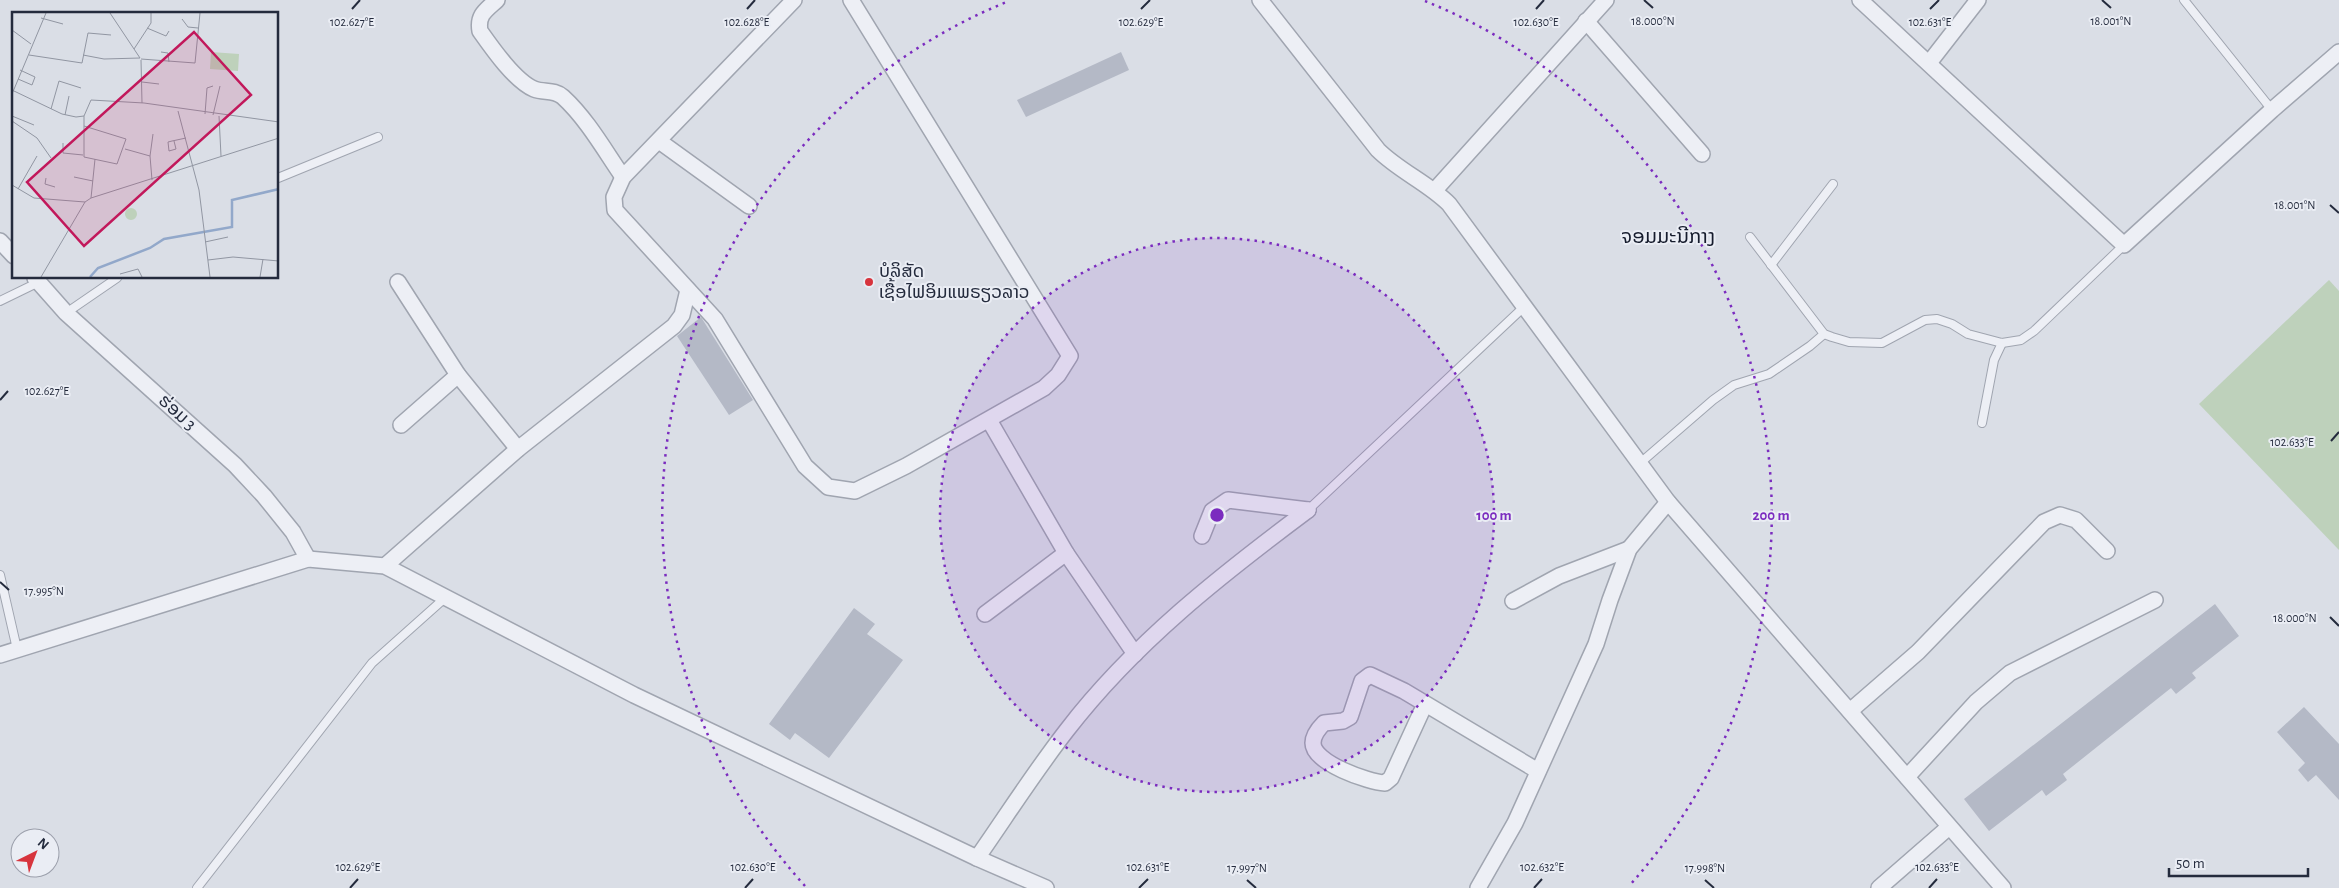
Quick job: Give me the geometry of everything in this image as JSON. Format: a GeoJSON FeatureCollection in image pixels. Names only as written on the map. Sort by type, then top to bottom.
{"type":"FeatureCollection","features":[{"type":"Feature","properties":{"kind":"street"},"geometry":{"type":"LineString","coordinates":[[497,0],[482,13],[478,20],[480,31],[521,81],[535,90],[553,92],[562,96],[576,110],[623,177]]}},
{"type":"Feature","properties":{"kind":"street"},"geometry":{"type":"LineString","coordinates":[[794,0],[623,177],[614,197],[615,210],[688,290],[699,299],[715,319],[805,466],[828,487],[855,491],[906,466],[1044,388],[1058,375],[1070,356],[851,0]]}},
{"type":"Feature","properties":{"kind":"street"},"geometry":{"type":"LineString","coordinates":[[1260,0],[1378,150],[1390,162],[1435,190],[1449,204],[1668,502],[2003,888]]}},
{"type":"Feature","properties":{"kind":"street"},"geometry":{"type":"LineString","coordinates":[[1435,190],[1605,0]]}},
{"type":"Feature","properties":{"kind":"street"},"geometry":{"type":"LineString","coordinates":[[1860,0],[2124,245],[2272,110],[2339,52]]}},
{"type":"Feature","properties":{"kind":"street"},"geometry":{"type":"LineString","coordinates":[[1929,63],[1978,0]]}},
{"type":"Feature","properties":{"kind":"street"},"geometry":{"type":"LineString","coordinates":[[1586,22],[1702,154]]}},
{"type":"Feature","properties":{"kind":"street"},"geometry":{"type":"LineString","coordinates":[[659,141],[749,206]]}},
{"type":"Feature","properties":{"kind":"street"},"geometry":{"type":"LineString","coordinates":[[0,241],[12,254]]}},
{"type":"Feature","properties":{"kind":"street","name":"ຮ່ອມ 3"},"geometry":{"type":"LineString","coordinates":[[37,280],[66,313],[235,465],[264,496],[293,532],[308,559]]}},
{"type":"Feature","properties":{"kind":"street"},"geometry":{"type":"LineString","coordinates":[[398,282],[458,375],[518,449]]}},
{"type":"Feature","properties":{"kind":"street"},"geometry":{"type":"LineString","coordinates":[[385,566],[518,449],[674,326],[682,315],[688,290]]}},
{"type":"Feature","properties":{"kind":"street"},"geometry":{"type":"LineString","coordinates":[[401,425],[458,375]]}},
{"type":"Feature","properties":{"kind":"street"},"geometry":{"type":"LineString","coordinates":[[989,420],[1066,553],[1135,654]]}},
{"type":"Feature","properties":{"kind":"street"},"geometry":{"type":"LineString","coordinates":[[1202,536],[1212,511],[1228,500],[1308,510]]}},
{"type":"Feature","properties":{"kind":"street"},"geometry":{"type":"LineString","coordinates":[[1478,888],[1515,823],[1596,644],[1629,549],[1668,502]]}},
{"type":"Feature","properties":{"kind":"street"},"geometry":{"type":"LineString","coordinates":[[977,858],[1067,730],[1135,654],[1221,575],[1308,510]]}},
{"type":"Feature","properties":{"kind":"street"},"geometry":{"type":"LineString","coordinates":[[1850,710],[1918,652],[2044,522],[2060,515],[2076,520],[2107,552]]}},
{"type":"Feature","properties":{"kind":"street"},"geometry":{"type":"LineString","coordinates":[[1514,601],[1558,576],[1629,549]]}},
{"type":"Feature","properties":{"kind":"street"},"geometry":{"type":"LineString","coordinates":[[985,614],[1066,553]]}},
{"type":"Feature","properties":{"kind":"street"},"geometry":{"type":"LineString","coordinates":[[0,654],[308,559],[385,566],[634,695],[977,858],[1046,888]]}},
{"type":"Feature","properties":{"kind":"street"},"geometry":{"type":"LineString","coordinates":[[1907,777],[1976,702],[2010,673],[2155,600]]}},
{"type":"Feature","properties":{"kind":"street"},"geometry":{"type":"LineString","coordinates":[[1426,704],[1391,778],[1385,783],[1374,783],[1326,762],[1315,751],[1312,744],[1314,736],[1324,723],[1343,721],[1350,717],[1365,677],[1370,676],[1426,704],[1538,771]]}},
{"type":"Feature","properties":{"kind":"street"},"geometry":{"type":"LineString","coordinates":[[1879,888],[1949,827]]}},
{"type":"Feature","properties":{"kind":"lane"},"geometry":{"type":"LineString","coordinates":[[2184,0],[2272,110]]}},
{"type":"Feature","properties":{"kind":"lane"},"geometry":{"type":"LineString","coordinates":[[279,178],[378,138]]}},
{"type":"Feature","properties":{"kind":"lane"},"geometry":{"type":"LineString","coordinates":[[1772,265],[1833,184]]}},
{"type":"Feature","properties":{"kind":"lane"},"geometry":{"type":"LineString","coordinates":[[1750,237],[1824,334],[1849,342],[1882,343],[1925,320],[1937,319],[1952,324],[1968,334],[2002,343],[2021,340],[2034,331],[2124,245]]}},
{"type":"Feature","properties":{"kind":"lane"},"geometry":{"type":"LineString","coordinates":[[66,313],[116,279]]}},
{"type":"Feature","properties":{"kind":"lane"},"geometry":{"type":"LineString","coordinates":[[0,301],[37,280]]}},
{"type":"Feature","properties":{"kind":"lane"},"geometry":{"type":"LineString","coordinates":[[1308,510],[1524,307]]}},
{"type":"Feature","properties":{"kind":"lane"},"geometry":{"type":"LineString","coordinates":[[1639,464],[1727,390],[1742,382],[1769,374],[1824,334]]}},
{"type":"Feature","properties":{"kind":"lane"},"geometry":{"type":"LineString","coordinates":[[1982,423],[1994,360],[2002,343]]}},
{"type":"Feature","properties":{"kind":"lane"},"geometry":{"type":"LineString","coordinates":[[0,575],[17,649]]}},
{"type":"Feature","properties":{"kind":"lane"},"geometry":{"type":"LineString","coordinates":[[197,888],[372,663],[446,597]]}},
{"type":"Feature","properties":{"kind":"green space"},"geometry":{"type":"Polygon","coordinates":[[[2329,280],[2339,291],[2339,550],[2199,404],[2329,280]]]}},
{"type":"Feature","properties":{"kind":"building"},"geometry":{"type":"Polygon","coordinates":[[[1121,52],[1129,70],[1026,117],[1017,100],[1121,52]]]}},
{"type":"Feature","properties":{"kind":"building"},"geometry":{"type":"Polygon","coordinates":[[[701,317],[753,400],[729,415],[677,336],[701,317]]]}},
{"type":"Feature","properties":{"kind":"building"},"geometry":{"type":"Polygon","coordinates":[[[2215,604],[2239,636],[2192,673],[2196,678],[2176,694],[2171,688],[2063,774],[2067,780],[2046,796],[2042,790],[1989,831],[1964,799],[2215,604]]]}},
{"type":"Feature","properties":{"kind":"building"},"geometry":{"type":"Polygon","coordinates":[[[854,608],[875,624],[867,634],[903,660],[829,758],[795,733],[790,740],[769,724],[854,608]]]}},
{"type":"Feature","properties":{"kind":"building"},"geometry":{"type":"Polygon","coordinates":[[[2304,707],[2339,744],[2339,800],[2316,775],[2308,782],[2298,770],[2305,763],[2277,732],[2304,707]]]}},
{"type":"Feature","properties":{"kind":"place","name":"ບໍລິສັດ ເຊື້ອໄຟອິມແພຣຽວລາວ"},"geometry":{"type":"Point","coordinates":[869,282]}},
{"type":"Feature","properties":{"kind":"district","name":"ຈອມມະນີກາງ"},"geometry":{"type":"Point","coordinates":[1668,237]}}]}
